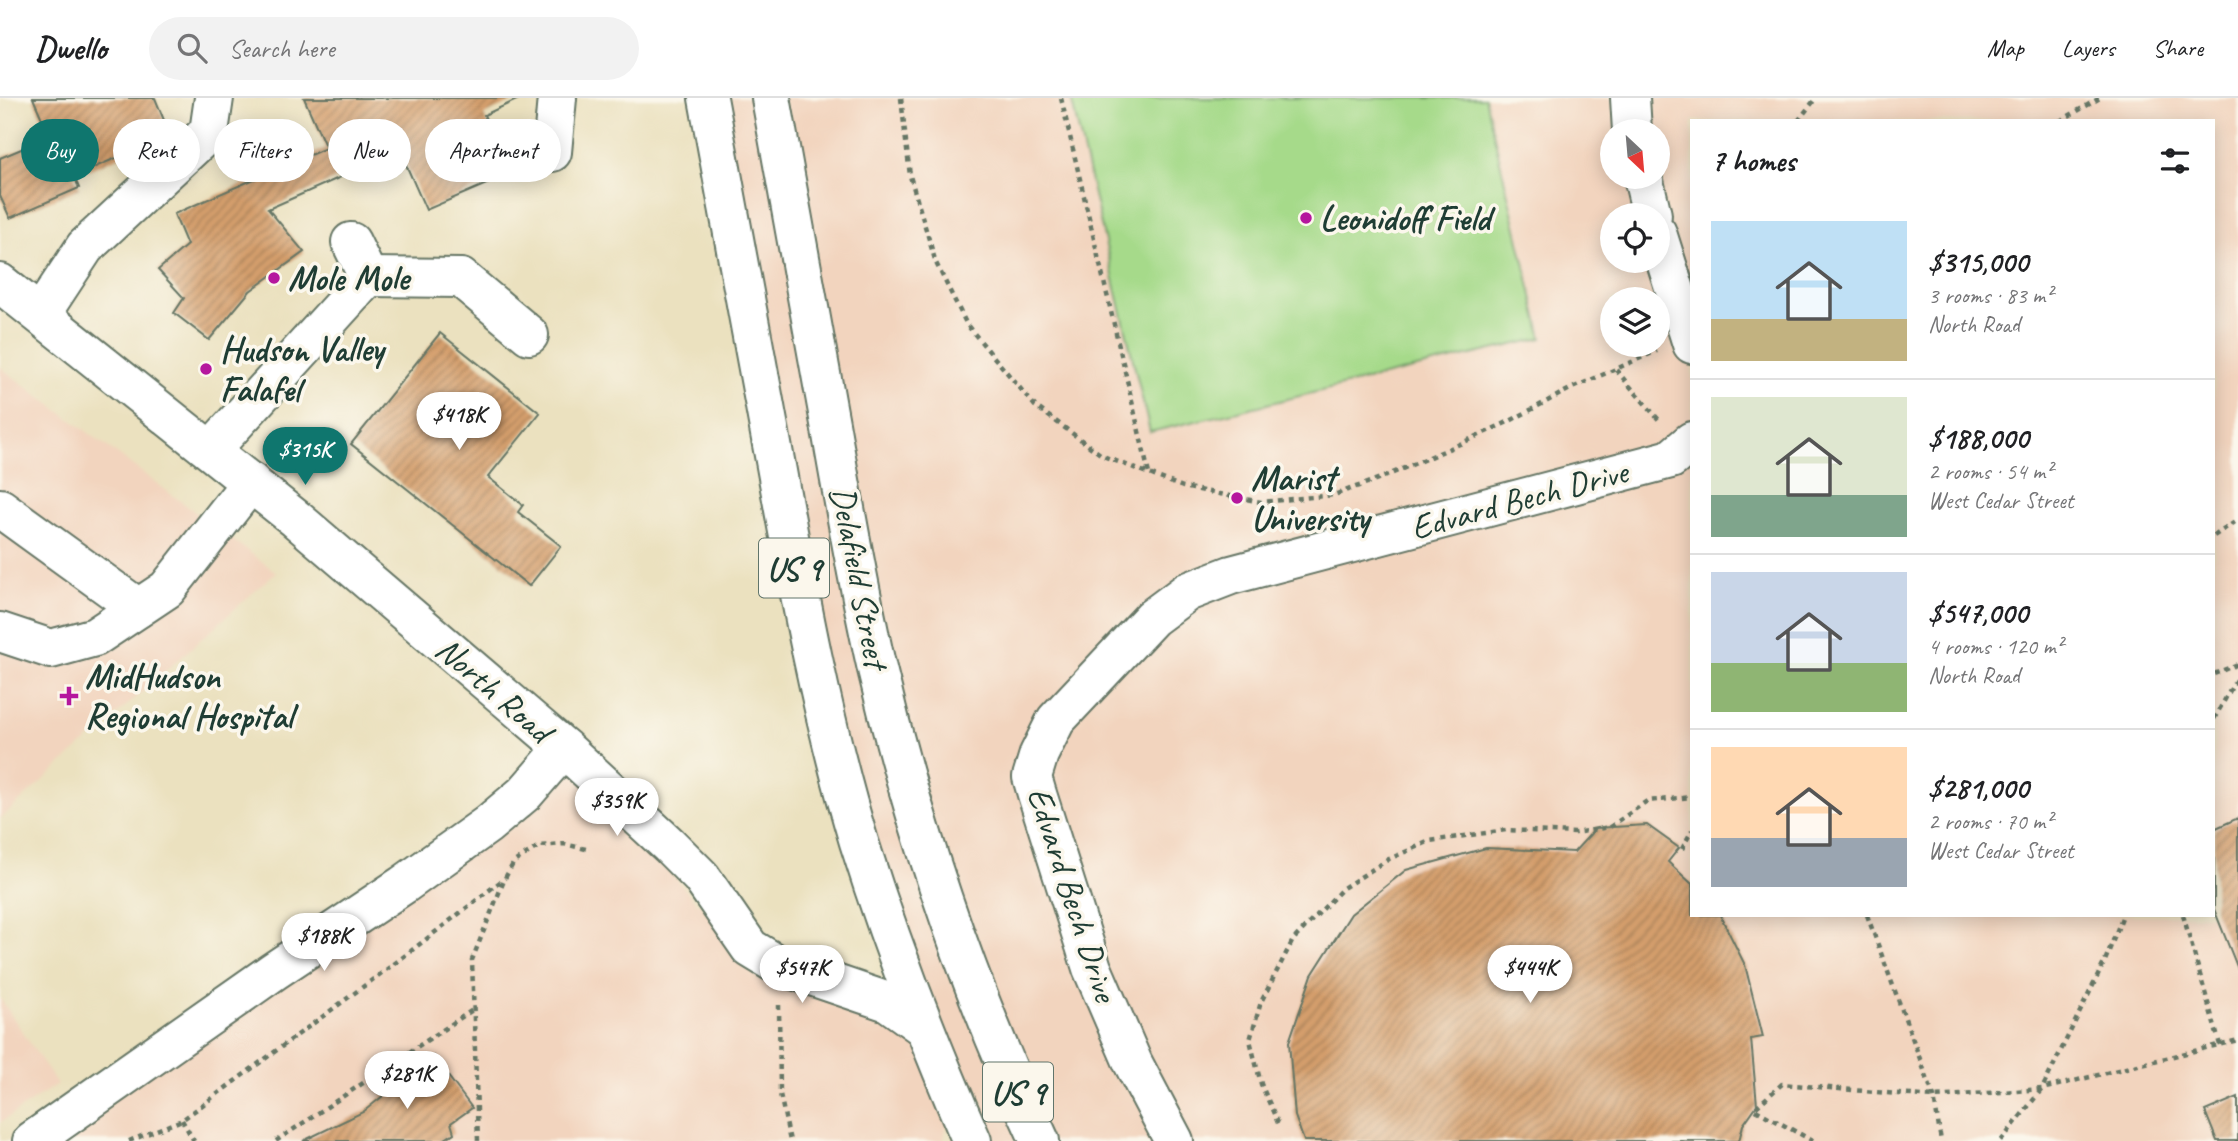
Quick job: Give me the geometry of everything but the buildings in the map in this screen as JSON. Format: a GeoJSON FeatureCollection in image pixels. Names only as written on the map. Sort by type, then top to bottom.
{"type":"FeatureCollection","features":[{"type":"Feature","properties":{"kind":"main road"},"geometry":{"type":"LineString","coordinates":[[41,314],[85,247],[209,132],[214,98]]}},
{"type":"Feature","properties":{"kind":"main road"},"geometry":{"type":"LineString","coordinates":[[555,119],[557,98]]}},
{"type":"Feature","properties":{"kind":"main road","name":"Delafield Street"},"geometry":{"type":"LineString","coordinates":[[708,98],[810,651],[859,841],[923,1027]]}},
{"type":"Feature","properties":{"kind":"main road","name":"Delafield Street"},"geometry":{"type":"LineString","coordinates":[[771,98],[855,564],[877,669],[908,786],[960,946],[997,1043],[1040,1141]]}},
{"type":"Feature","properties":{"kind":"main road"},"geometry":{"type":"LineString","coordinates":[[1630,98],[1631,119]]}},
{"type":"Feature","properties":{"kind":"main road"},"geometry":{"type":"LineString","coordinates":[[351,242],[368,276]]}},
{"type":"Feature","properties":{"kind":"main road"},"geometry":{"type":"LineString","coordinates":[[1670,273],[1690,336]]}},
{"type":"Feature","properties":{"kind":"main road"},"geometry":{"type":"LineString","coordinates":[[211,450],[368,276],[461,278],[529,335]]}},
{"type":"Feature","properties":{"kind":"main road","name":"North Road"},"geometry":{"type":"LineString","coordinates":[[0,283],[251,482],[568,753],[701,877],[750,948],[773,962],[888,1002],[906,1012],[923,1027],[972,1141]]}},
{"type":"Feature","properties":{"kind":"main road","name":"Edvard Bech Drive"},"geometry":{"type":"LineString","coordinates":[[1174,1141],[1133,1063],[1092,968],[1032,777],[1039,754],[1056,720],[1152,618],[1187,592],[1244,572],[1671,459],[1688,445]]}},
{"type":"Feature","properties":{"kind":"main road"},"geometry":{"type":"LineString","coordinates":[[0,632],[51,649],[95,637],[167,589],[251,482]]}},
{"type":"Feature","properties":{"kind":"main road"},"geometry":{"type":"LineString","coordinates":[[0,508],[138,608]]}},
{"type":"Feature","properties":{"kind":"main road"},"geometry":{"type":"LineString","coordinates":[[32,1141],[487,825],[568,753]]}},
{"type":"Feature","properties":{"kind":"path"},"geometry":{"type":"LineString","coordinates":[[901,98],[910,176],[936,263],[967,326],[1035,406],[1103,456],[1183,487],[1261,502],[1334,495],[1399,471],[1510,422],[1570,389],[1690,339]]}},
{"type":"Feature","properties":{"kind":"path"},"geometry":{"type":"LineString","coordinates":[[1060,98],[1149,474]]}},
{"type":"Feature","properties":{"kind":"path"},"geometry":{"type":"LineString","coordinates":[[1800,119],[1816,98]]}},
{"type":"Feature","properties":{"kind":"path"},"geometry":{"type":"LineString","coordinates":[[2063,119],[2100,98]]}},
{"type":"Feature","properties":{"kind":"path"},"geometry":{"type":"LineString","coordinates":[[1616,370],[1688,445]]}},
{"type":"Feature","properties":{"kind":"path"},"geometry":{"type":"LineString","coordinates":[[2215,535],[2238,520]]}},
{"type":"Feature","properties":{"kind":"path"},"geometry":{"type":"LineString","coordinates":[[2215,674],[2238,664]]}},
{"type":"Feature","properties":{"kind":"path"},"geometry":{"type":"LineString","coordinates":[[2215,717],[2238,676]]}},
{"type":"Feature","properties":{"kind":"path"},"geometry":{"type":"LineString","coordinates":[[1278,1124],[1261,1084],[1250,1040],[1261,1002],[1293,940],[1343,888],[1389,859],[1430,841],[1506,830],[1576,833],[1609,827],[1647,800],[1690,797]]}},
{"type":"Feature","properties":{"kind":"path"},"geometry":{"type":"LineString","coordinates":[[1682,849],[1690,834]]}},
{"type":"Feature","properties":{"kind":"path"},"geometry":{"type":"LineString","coordinates":[[478,1141],[472,960],[514,862],[539,846],[564,844],[590,850]]}},
{"type":"Feature","properties":{"kind":"path"},"geometry":{"type":"LineString","coordinates":[[129,1141],[181,1120],[398,961],[505,878]]}},
{"type":"Feature","properties":{"kind":"path"},"geometry":{"type":"LineString","coordinates":[[1868,917],[1934,1097],[1941,1141]]}},
{"type":"Feature","properties":{"kind":"path"},"geometry":{"type":"LineString","coordinates":[[2001,1141],[2042,1089],[2105,961],[2122,917]]}},
{"type":"Feature","properties":{"kind":"path"},"geometry":{"type":"LineString","coordinates":[[2184,917],[2220,1045]]}},
{"type":"Feature","properties":{"kind":"path"},"geometry":{"type":"LineString","coordinates":[[779,993],[780,1094],[790,1141]]}},
{"type":"Feature","properties":{"kind":"path"},"geometry":{"type":"LineString","coordinates":[[276,1141],[474,1008]]}},
{"type":"Feature","properties":{"kind":"path"},"geometry":{"type":"LineString","coordinates":[[1813,1141],[1754,1108],[1782,1084],[1934,1097],[2042,1089],[2238,1040]]}},
{"type":"Feature","properties":{"kind":"path"},"geometry":{"type":"LineString","coordinates":[[181,1120],[194,1141]]}},
{"type":"Feature","properties":{"kind":"shaded area","name":"Marist University"},"geometry":{"type":"Polygon","coordinates":[[[704,98],[2238,98],[2238,1141],[975,1141],[945,1127],[944,1141],[23,1141],[503,794],[558,736],[628,824],[697,903],[925,1033],[879,914],[704,98]]]}},
{"type":"Feature","properties":{"kind":"shaded area","name":"MidHudson Regional Hospital"},"geometry":{"type":"Polygon","coordinates":[[[0,367],[276,572],[0,819],[0,367]]]}},
{"type":"Feature","properties":{"kind":"shaded area"},"geometry":{"type":"Polygon","coordinates":[[[0,998],[57,1084],[0,1123],[0,998]]]}},
{"type":"Feature","properties":{"kind":"green space","name":"Leonidoff Field"},"geometry":{"type":"Polygon","coordinates":[[[1071,98],[1485,98],[1542,338],[1150,432],[1071,98]]]}},
{"type":"Feature","properties":{"kind":"place","name":"Leonidoff Field"},"geometry":{"type":"Point","coordinates":[1306,218]}},
{"type":"Feature","properties":{"kind":"place","name":"Mole Mole"},"geometry":{"type":"Point","coordinates":[274,278]}},
{"type":"Feature","properties":{"kind":"place","name":"Hudson Valley Falafel"},"geometry":{"type":"Point","coordinates":[206,369]}},
{"type":"Feature","properties":{"kind":"place","name":"Marist University"},"geometry":{"type":"Point","coordinates":[1237,498]}},
{"type":"Feature","properties":{"kind":"place","name":"MidHudson Regional Hospital"},"geometry":{"type":"Point","coordinates":[69,696]}}]}
